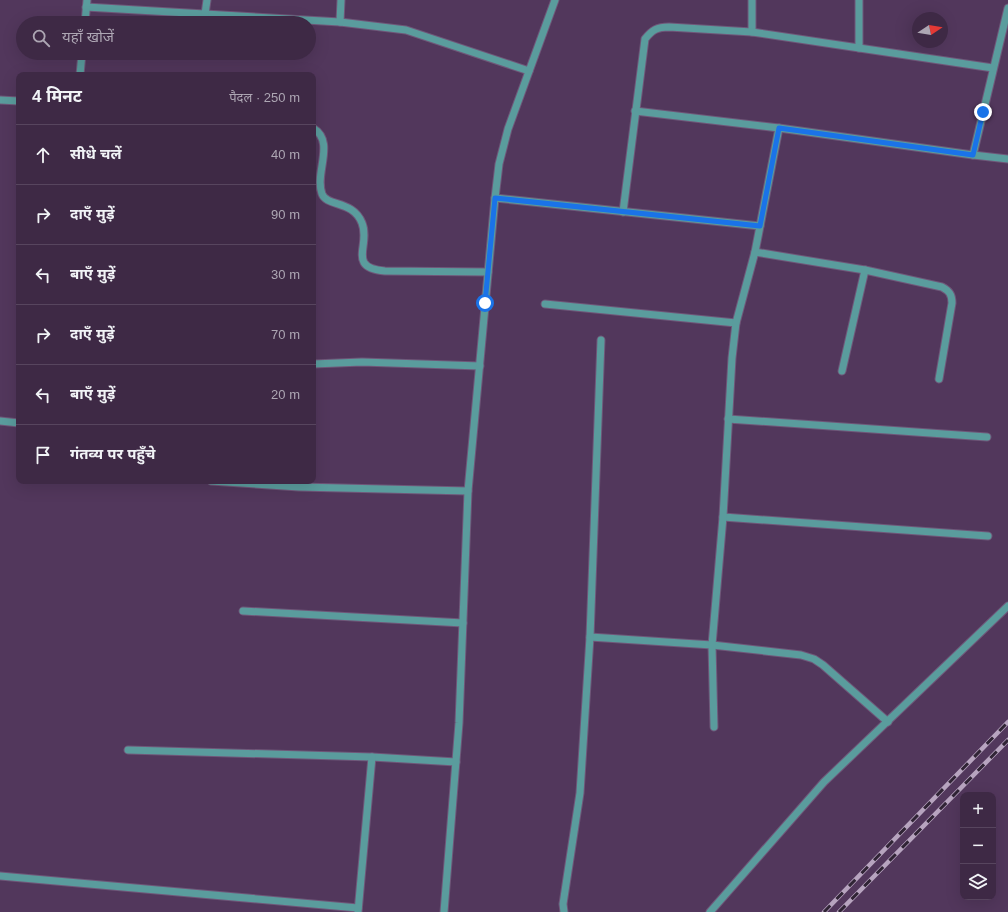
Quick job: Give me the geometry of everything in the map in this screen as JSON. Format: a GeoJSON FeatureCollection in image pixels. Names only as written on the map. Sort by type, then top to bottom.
{"type":"FeatureCollection","features":[{"type":"Feature","properties":{"kind":"street"},"geometry":{"type":"LineString","coordinates":[[205,14],[207,0]]}},
{"type":"Feature","properties":{"kind":"street"},"geometry":{"type":"LineString","coordinates":[[340,22],[341,0]]}},
{"type":"Feature","properties":{"kind":"street"},"geometry":{"type":"LineString","coordinates":[[444,912],[456,762],[468,491],[499,164],[508,129],[554,0]]}},
{"type":"Feature","properties":{"kind":"street"},"geometry":{"type":"LineString","coordinates":[[752,0],[752,32]]}},
{"type":"Feature","properties":{"kind":"street"},"geometry":{"type":"LineString","coordinates":[[859,0],[859,48]]}},
{"type":"Feature","properties":{"kind":"street"},"geometry":{"type":"LineString","coordinates":[[85,16],[86,3],[239,16]]}},
{"type":"Feature","properties":{"kind":"street"},"geometry":{"type":"LineString","coordinates":[[973,155],[1008,8]]}},
{"type":"Feature","properties":{"kind":"street"},"geometry":{"type":"LineString","coordinates":[[316,21],[406,30],[529,71]]}},
{"type":"Feature","properties":{"kind":"street"},"geometry":{"type":"LineString","coordinates":[[623,212],[645,39],[653,29],[669,27],[752,32],[993,68]]}},
{"type":"Feature","properties":{"kind":"street"},"geometry":{"type":"LineString","coordinates":[[80,72],[81,60]]}},
{"type":"Feature","properties":{"kind":"street"},"geometry":{"type":"LineString","coordinates":[[0,100],[16,101]]}},
{"type":"Feature","properties":{"kind":"street"},"geometry":{"type":"LineString","coordinates":[[635,111],[779,128],[1008,159]]}},
{"type":"Feature","properties":{"kind":"street"},"geometry":{"type":"LineString","coordinates":[[714,727],[712,645],[723,517],[732,358],[736,323],[760,226],[779,128]]}},
{"type":"Feature","properties":{"kind":"street"},"geometry":{"type":"LineString","coordinates":[[316,131],[322,136],[324,143],[321,182],[322,193],[326,200],[350,208],[357,214],[364,229],[364,263],[370,268],[385,271],[488,272]]}},
{"type":"Feature","properties":{"kind":"street"},"geometry":{"type":"LineString","coordinates":[[495,198],[760,226]]}},
{"type":"Feature","properties":{"kind":"street"},"geometry":{"type":"LineString","coordinates":[[754,252],[865,270],[942,287],[949,291],[952,298],[952,303],[939,378]]}},
{"type":"Feature","properties":{"kind":"street"},"geometry":{"type":"LineString","coordinates":[[842,371],[865,270]]}},
{"type":"Feature","properties":{"kind":"street"},"geometry":{"type":"LineString","coordinates":[[545,304],[736,323]]}},
{"type":"Feature","properties":{"kind":"street"},"geometry":{"type":"LineString","coordinates":[[564,912],[563,904],[580,793],[590,638],[601,340]]}},
{"type":"Feature","properties":{"kind":"street"},"geometry":{"type":"LineString","coordinates":[[316,364],[362,362],[480,366]]}},
{"type":"Feature","properties":{"kind":"street"},"geometry":{"type":"LineString","coordinates":[[728,419],[987,437]]}},
{"type":"Feature","properties":{"kind":"street"},"geometry":{"type":"LineString","coordinates":[[0,421],[16,423]]}},
{"type":"Feature","properties":{"kind":"street"},"geometry":{"type":"LineString","coordinates":[[255,484],[299,487],[468,491]]}},
{"type":"Feature","properties":{"kind":"street"},"geometry":{"type":"LineString","coordinates":[[723,517],[988,536]]}},
{"type":"Feature","properties":{"kind":"street"},"geometry":{"type":"LineString","coordinates":[[710,912],[824,782],[1008,606]]}},
{"type":"Feature","properties":{"kind":"street"},"geometry":{"type":"LineString","coordinates":[[243,611],[463,623]]}},
{"type":"Feature","properties":{"kind":"street"},"geometry":{"type":"LineString","coordinates":[[590,638],[712,645],[801,655],[814,659],[888,722]]}},
{"type":"Feature","properties":{"kind":"street"},"geometry":{"type":"LineString","coordinates":[[128,750],[372,757],[456,762]]}},
{"type":"Feature","properties":{"kind":"street"},"geometry":{"type":"LineString","coordinates":[[0,876],[358,910],[372,757]]}},
{"type":"Feature","properties":{"kind":"railway"},"geometry":{"type":"LineString","coordinates":[[824,912],[1008,722]]}},
{"type":"Feature","properties":{"kind":"railway"},"geometry":{"type":"LineString","coordinates":[[839,912],[1008,740]]}},
{"type":"Feature","properties":{"kind":"route"},"geometry":{"type":"LineString","coordinates":[[485,303],[495,198],[760,226],[779,128],[973,155],[983,112]]}}]}
